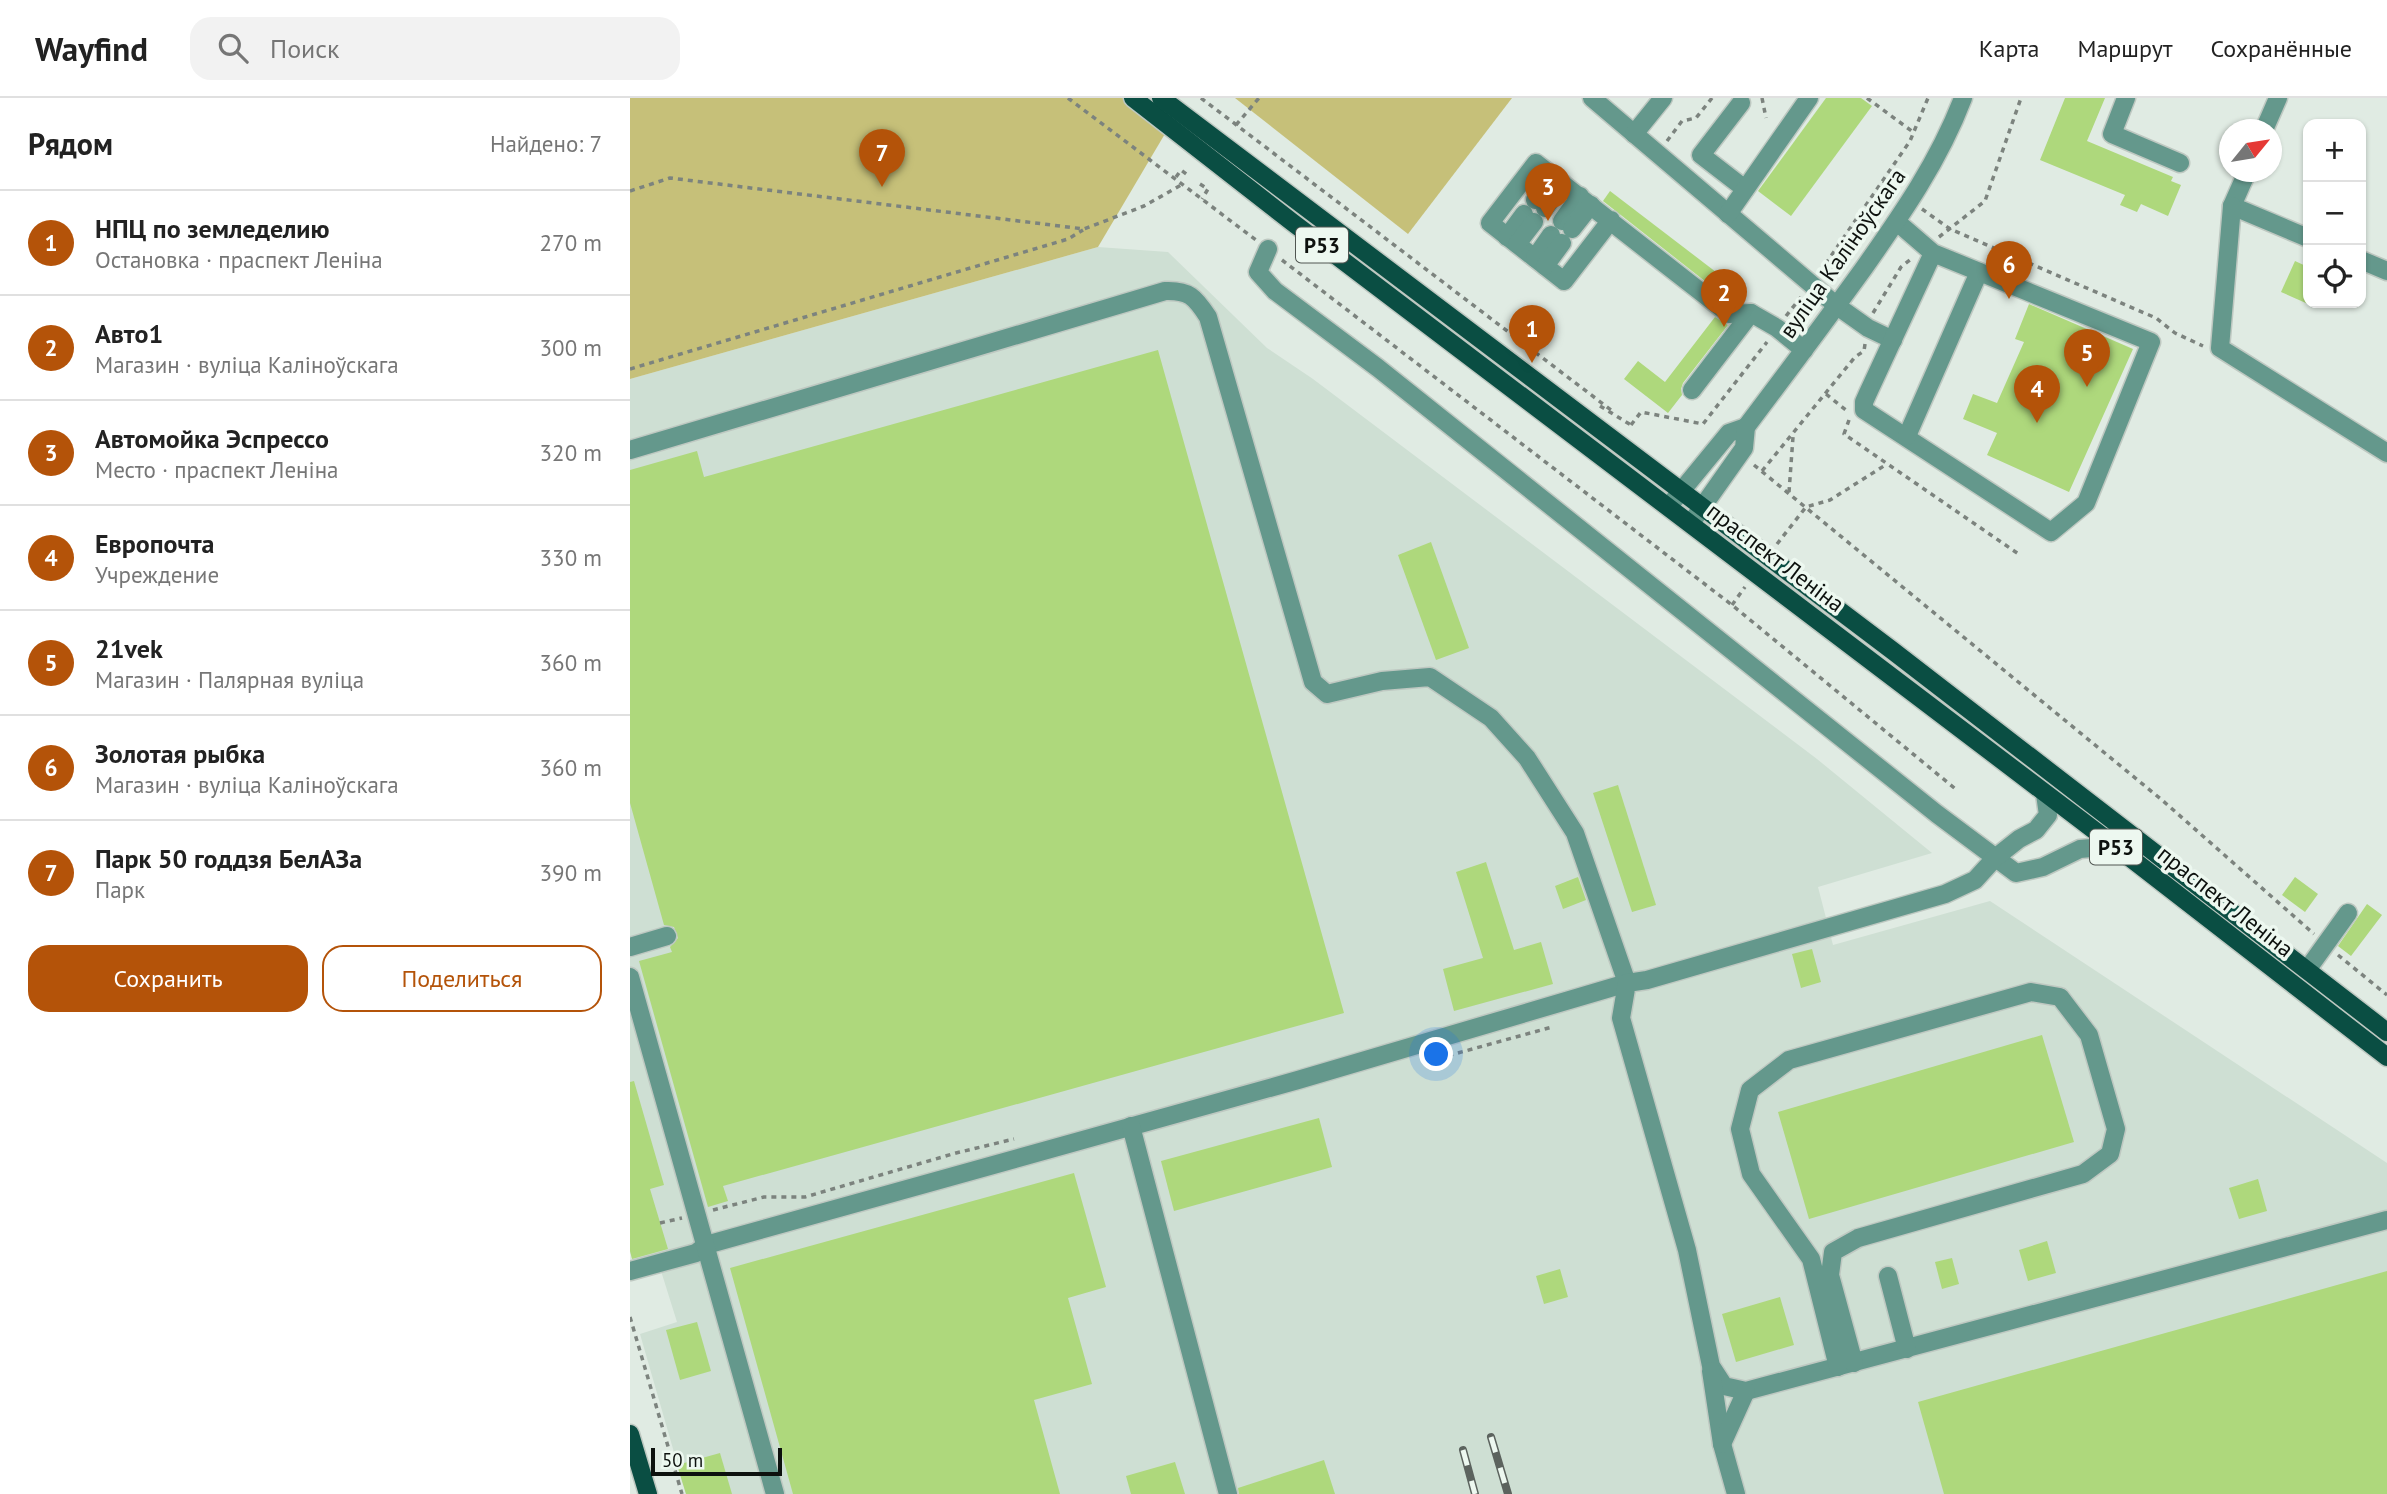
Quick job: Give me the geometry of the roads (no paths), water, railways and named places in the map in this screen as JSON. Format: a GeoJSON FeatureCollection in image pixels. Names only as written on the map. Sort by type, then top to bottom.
{"type":"FeatureCollection","features":[{"type":"Feature","properties":{"kind":"main road","name":"праспект Леніна"},"geometry":{"type":"LineString","coordinates":[[1133,98],[1292,222],[2115,846],[2387,1058]]}},
{"type":"Feature","properties":{"kind":"main road","name":"праспект Леніна"},"geometry":{"type":"LineString","coordinates":[[1161,98],[1893,650],[2387,1032]]}},
{"type":"Feature","properties":{"kind":"main road"},"geometry":{"type":"LineString","coordinates":[[630,1434],[648,1494]]}},
{"type":"Feature","properties":{"kind":"street"},"geometry":{"type":"LineString","coordinates":[[1592,98],[1837,306],[1868,328],[1893,340]]}},
{"type":"Feature","properties":{"kind":"street"},"geometry":{"type":"LineString","coordinates":[[1634,134],[1663,98]]}},
{"type":"Feature","properties":{"kind":"street"},"geometry":{"type":"LineString","coordinates":[[1728,214],[1809,98]]}},
{"type":"Feature","properties":{"kind":"street"},"geometry":{"type":"LineString","coordinates":[[2126,98],[2112,134],[2180,163]]}},
{"type":"Feature","properties":{"kind":"street"},"geometry":{"type":"LineString","coordinates":[[2269,119],[2278,98]]}},
{"type":"Feature","properties":{"kind":"street","name":"вуліца Каліноўскага"},"geometry":{"type":"LineString","coordinates":[[1691,523],[1744,448],[1746,427],[1837,306],[1931,170],[1957,100]]}},
{"type":"Feature","properties":{"kind":"street"},"geometry":{"type":"LineString","coordinates":[[1741,103],[1701,155],[1745,189]]}},
{"type":"Feature","properties":{"kind":"street"},"geometry":{"type":"LineString","coordinates":[[1611,220],[1564,281],[1490,223],[1536,163],[1611,220],[1729,314],[1751,313],[1777,328],[1804,350]]}},
{"type":"Feature","properties":{"kind":"street"},"geometry":{"type":"LineString","coordinates":[[1512,241],[1558,180]]}},
{"type":"Feature","properties":{"kind":"street"},"geometry":{"type":"LineString","coordinates":[[2243,182],[2232,206],[2220,348],[2387,453]]}},
{"type":"Feature","properties":{"kind":"street"},"geometry":{"type":"LineString","coordinates":[[1540,262],[1585,201]]}},
{"type":"Feature","properties":{"kind":"street"},"geometry":{"type":"LineString","coordinates":[[2232,206],[2303,236]]}},
{"type":"Feature","properties":{"kind":"street"},"geometry":{"type":"LineString","coordinates":[[1897,222],[1933,253],[2151,342],[2086,503],[2051,533],[1864,410],[1864,402],[1933,253]]}},
{"type":"Feature","properties":{"kind":"street"},"geometry":{"type":"LineString","coordinates":[[1268,249],[1258,272],[1275,291],[1378,368],[2016,873],[2043,867],[2080,849],[2115,846]]}},
{"type":"Feature","properties":{"kind":"street"},"geometry":{"type":"LineString","coordinates":[[2366,262],[2387,271]]}},
{"type":"Feature","properties":{"kind":"street"},"geometry":{"type":"LineString","coordinates":[[1907,436],[1979,272]]}},
{"type":"Feature","properties":{"kind":"street"},"geometry":{"type":"LineString","coordinates":[[630,450],[1165,290],[1181,290],[1197,300],[1208,317],[1312,682],[1327,694],[1382,681],[1430,677],[1491,718],[1527,758],[1575,833],[1627,983],[1620,1018],[1687,1250],[1711,1366],[1722,1444],[1736,1494]]}},
{"type":"Feature","properties":{"kind":"street"},"geometry":{"type":"LineString","coordinates":[[1692,390],[1751,313]]}},
{"type":"Feature","properties":{"kind":"street","name":"вуліца Каліноўскага"},"geometry":{"type":"LineString","coordinates":[[1669,506],[1729,433],[1746,427]]}},
{"type":"Feature","properties":{"kind":"street"},"geometry":{"type":"LineString","coordinates":[[630,1271],[696,1253],[706,1245],[1945,894],[1975,880],[1995,858],[2019,839],[2036,830],[2048,815],[2045,794]]}},
{"type":"Feature","properties":{"kind":"street"},"geometry":{"type":"LineString","coordinates":[[2307,970],[2348,913]]}},
{"type":"Feature","properties":{"kind":"street"},"geometry":{"type":"LineString","coordinates":[[630,947],[667,936]]}},
{"type":"Feature","properties":{"kind":"street"},"geometry":{"type":"LineString","coordinates":[[630,977],[775,1494]]}},
{"type":"Feature","properties":{"kind":"street"},"geometry":{"type":"LineString","coordinates":[[2031,992],[2060,997],[2089,1035],[2116,1129],[2110,1154],[2083,1174],[1858,1238],[1833,1252],[1830,1275],[1846,1365],[1811,1259],[1751,1174],[1740,1129],[1750,1090],[1789,1060],[2031,992]]}},
{"type":"Feature","properties":{"kind":"street"},"geometry":{"type":"LineString","coordinates":[[1131,1126],[1228,1494]]}},
{"type":"Feature","properties":{"kind":"street"},"geometry":{"type":"LineString","coordinates":[[1711,1366],[1724,1386],[1746,1391],[2387,1220]]}},
{"type":"Feature","properties":{"kind":"street"},"geometry":{"type":"LineString","coordinates":[[1888,1276],[1907,1349]]}},
{"type":"Feature","properties":{"kind":"street"},"geometry":{"type":"LineString","coordinates":[[1722,1444],[1746,1391]]}},
{"type":"Feature","properties":{"kind":"railway"},"geometry":{"type":"LineString","coordinates":[[1491,1437],[1508,1494]]}},
{"type":"Feature","properties":{"kind":"railway"},"geometry":{"type":"LineString","coordinates":[[1463,1450],[1475,1494]]}},
{"type":"Feature","properties":{"kind":"place","name":"Парк 50 годдзя БелАЗа"},"geometry":{"type":"Point","coordinates":[882,187]}},
{"type":"Feature","properties":{"kind":"place","name":"Автомойка Эспрессо"},"geometry":{"type":"Point","coordinates":[1548,221]}},
{"type":"Feature","properties":{"kind":"place","name":"Золотая рыбка"},"geometry":{"type":"Point","coordinates":[2009,299]}},
{"type":"Feature","properties":{"kind":"place","name":"Авто1"},"geometry":{"type":"Point","coordinates":[1724,327]}},
{"type":"Feature","properties":{"kind":"place","name":"НПЦ по земледелию"},"geometry":{"type":"Point","coordinates":[1532,363]}},
{"type":"Feature","properties":{"kind":"place","name":"21vek"},"geometry":{"type":"Point","coordinates":[2087,387]}},
{"type":"Feature","properties":{"kind":"place","name":"Европочта"},"geometry":{"type":"Point","coordinates":[2037,423]}}]}
